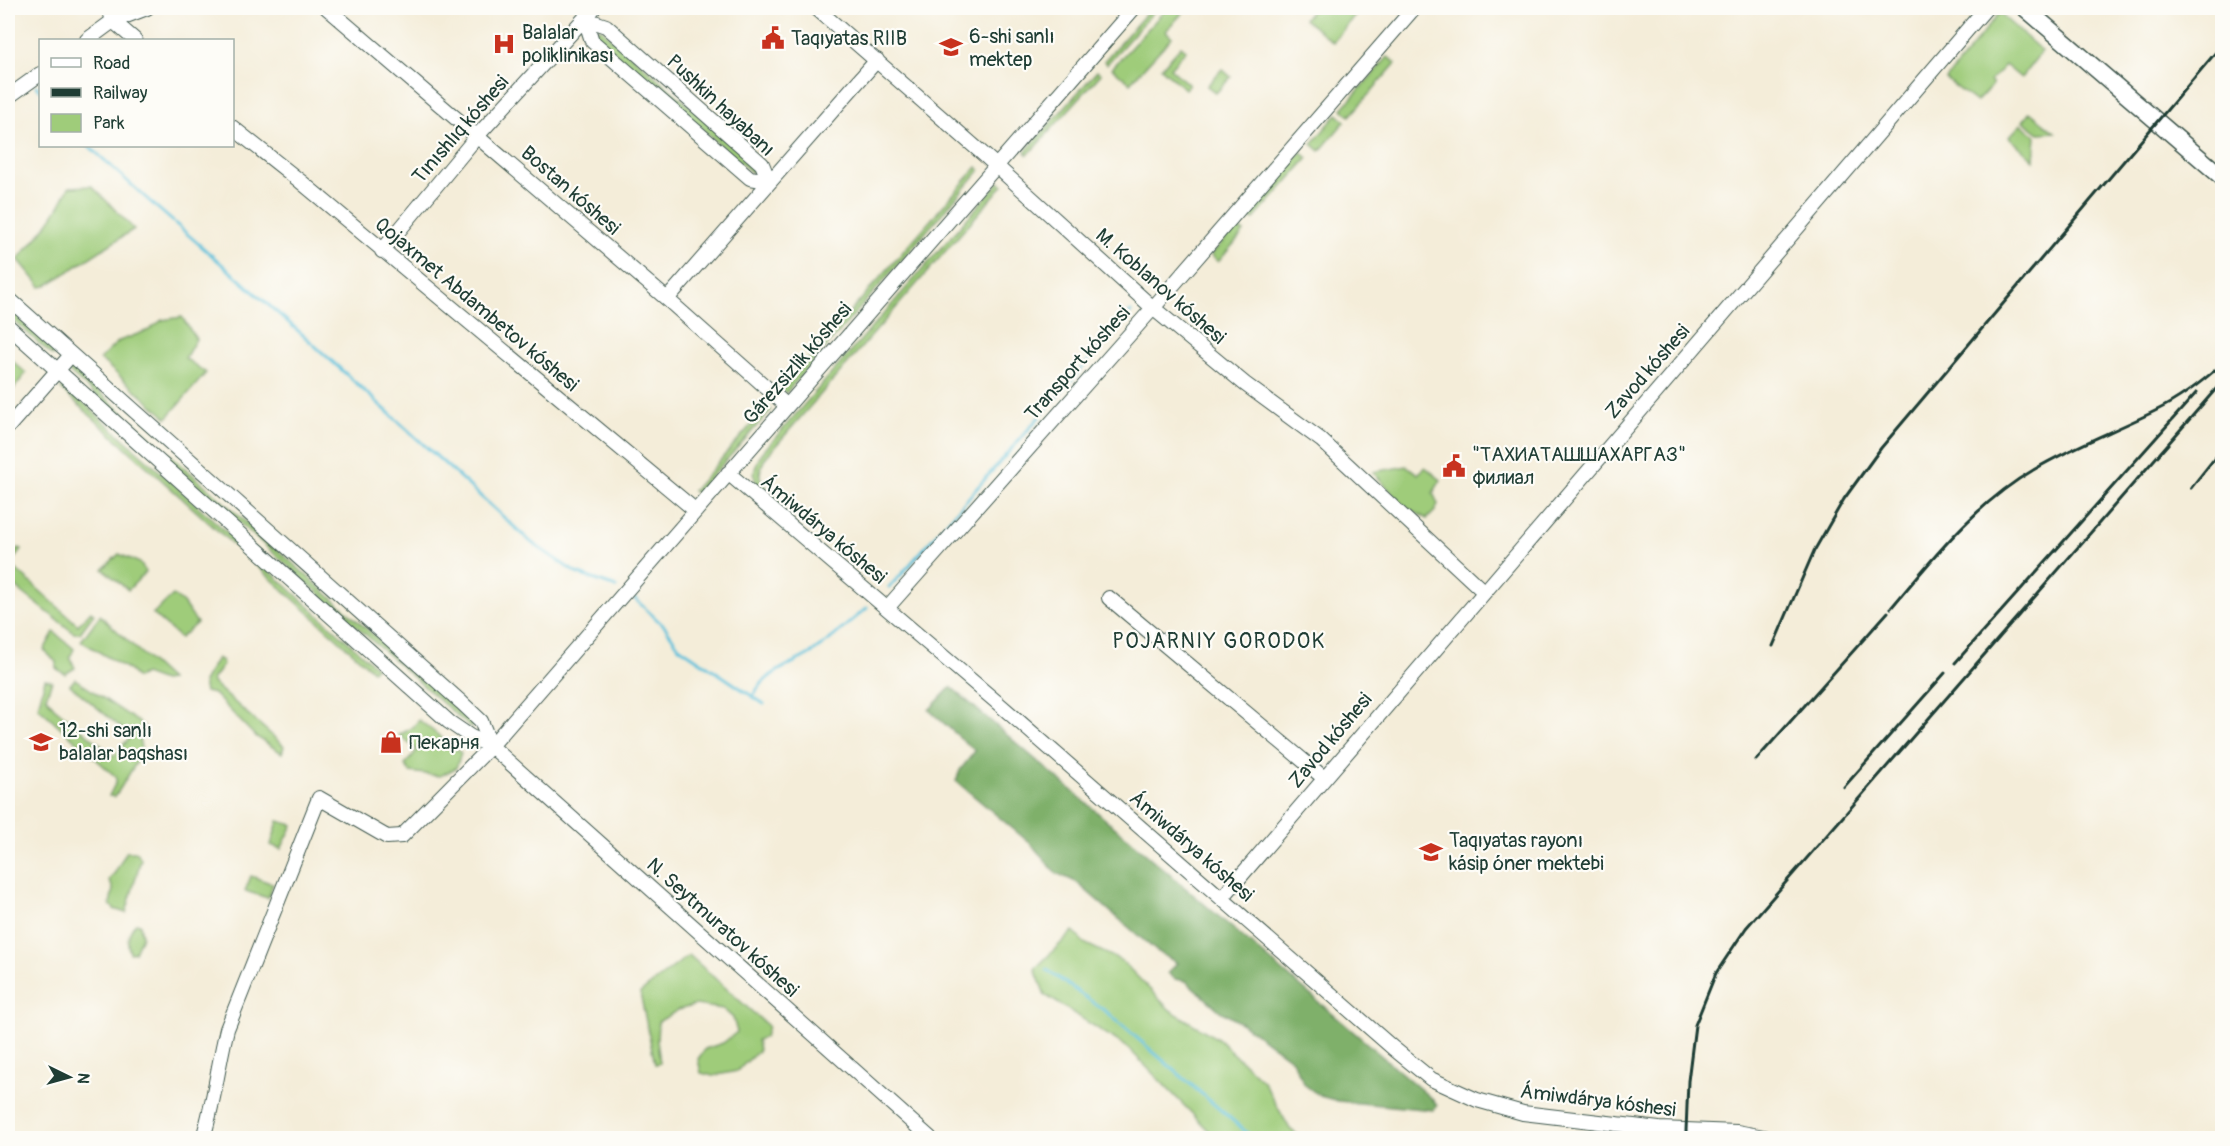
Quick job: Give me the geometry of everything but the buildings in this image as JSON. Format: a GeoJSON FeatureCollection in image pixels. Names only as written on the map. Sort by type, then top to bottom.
{"type":"FeatureCollection","features":[{"type":"Feature","properties":{"kind":"main road"},"geometry":{"type":"LineString","coordinates":[[2025,8],[2223,177]]}},
{"type":"Feature","properties":{"kind":"street"},"geometry":{"type":"LineString","coordinates":[[109,8],[114,21],[134,39]]}},
{"type":"Feature","properties":{"kind":"street"},"geometry":{"type":"LineString","coordinates":[[88,39],[114,21],[147,8]]}},
{"type":"Feature","properties":{"kind":"street","name":"Bostan kóshesi"},"geometry":{"type":"LineString","coordinates":[[327,8],[478,135],[786,405]]}},
{"type":"Feature","properties":{"kind":"street","name":"Tınıshlıq kóshesi"},"geometry":{"type":"LineString","coordinates":[[382,251],[478,135],[594,8]]}},
{"type":"Feature","properties":{"kind":"street","name":"M. Koblanov kóshesi"},"geometry":{"type":"LineString","coordinates":[[816,8],[1153,308],[1245,384],[1321,440],[1483,591]]}},
{"type":"Feature","properties":{"kind":"street","name":"Gárezsizlik kóshesi"},"geometry":{"type":"LineString","coordinates":[[203,1138],[211,1112],[219,1059],[227,1029],[319,798],[387,837],[402,836],[491,746],[1134,8]]}},
{"type":"Feature","properties":{"kind":"street","name":"Transport kóshesi"},"geometry":{"type":"LineString","coordinates":[[887,608],[1153,308],[1414,8]]}},
{"type":"Feature","properties":{"kind":"street","name":"Zavod kóshesi"},"geometry":{"type":"LineString","coordinates":[[1222,898],[1483,591],[1986,8]]}},
{"type":"Feature","properties":{"kind":"street","name":"Pushkin hayabanı"},"geometry":{"type":"LineString","coordinates":[[585,19],[592,41],[750,178],[769,182]]}},
{"type":"Feature","properties":{"kind":"street","name":"Pushkin hayabanı"},"geometry":{"type":"LineString","coordinates":[[585,19],[606,26],[728,133],[762,164],[769,182]]}},
{"type":"Feature","properties":{"kind":"street"},"geometry":{"type":"LineString","coordinates":[[667,299],[877,60]]}},
{"type":"Feature","properties":{"kind":"street"},"geometry":{"type":"LineString","coordinates":[[8,97],[39,75]]}},
{"type":"Feature","properties":{"kind":"street","name":"Qojaxmet Abdambetov kóshesi"},"geometry":{"type":"LineString","coordinates":[[234,129],[696,511]]}},
{"type":"Feature","properties":{"kind":"street"},"geometry":{"type":"LineString","coordinates":[[8,298],[462,703],[481,722],[491,746]]}},
{"type":"Feature","properties":{"kind":"street"},"geometry":{"type":"LineString","coordinates":[[8,326],[449,722],[471,737],[491,746]]}},
{"type":"Feature","properties":{"kind":"street"},"geometry":{"type":"LineString","coordinates":[[8,427],[71,355]]}},
{"type":"Feature","properties":{"kind":"street","name":"Ámiwdárya kóshesi"},"geometry":{"type":"LineString","coordinates":[[728,473],[1431,1079],[1478,1100],[1522,1113],[1657,1134],[1686,1131],[1737,1132],[1769,1138]]}},
{"type":"Feature","properties":{"kind":"street"},"geometry":{"type":"LineString","coordinates":[[1109,598],[1324,778]]}},
{"type":"Feature","properties":{"kind":"street","name":"N. Seytmuratov kóshesi"},"geometry":{"type":"LineString","coordinates":[[491,746],[930,1138]]}},
{"type":"Feature","properties":{"kind":"green space"},"geometry":{"type":"Polygon","coordinates":[[[1151,8],[1157,8],[1107,64],[1104,61],[1151,8]]]}},
{"type":"Feature","properties":{"kind":"green space"},"geometry":{"type":"Polygon","coordinates":[[[1167,8],[1187,8],[1166,31],[1172,37],[1130,83],[1112,68],[1167,8]]]}},
{"type":"Feature","properties":{"kind":"green space"},"geometry":{"type":"Polygon","coordinates":[[[1314,8],[1361,8],[1333,42],[1304,19],[1314,8]]]}},
{"type":"Feature","properties":{"kind":"green space"},"geometry":{"type":"Polygon","coordinates":[[[1999,13],[2042,51],[2021,78],[2005,65],[1990,81],[1993,85],[1976,102],[1946,79],[1999,13]]]}},
{"type":"Feature","properties":{"kind":"green space"},"geometry":{"type":"Polygon","coordinates":[[[601,29],[757,165],[757,171],[751,172],[595,36],[595,30],[601,29]]]}},
{"type":"Feature","properties":{"kind":"green space"},"geometry":{"type":"Polygon","coordinates":[[[1181,46],[1186,50],[1170,68],[1189,85],[1185,89],[1161,68],[1181,46]]]}},
{"type":"Feature","properties":{"kind":"green space"},"geometry":{"type":"Polygon","coordinates":[[[1388,57],[1396,63],[1350,116],[1342,109],[1388,57]]]}},
{"type":"Feature","properties":{"kind":"green space"},"geometry":{"type":"Polygon","coordinates":[[[1222,69],[1231,77],[1216,93],[1207,86],[1222,69]]]}},
{"type":"Feature","properties":{"kind":"green space"},"geometry":{"type":"Polygon","coordinates":[[[1097,71],[1101,74],[1028,155],[1025,152],[1097,71]]]}},
{"type":"Feature","properties":{"kind":"green space"},"geometry":{"type":"Polygon","coordinates":[[[2030,112],[2055,132],[2039,133],[2023,121],[2030,112]]]}},
{"type":"Feature","properties":{"kind":"green space"},"geometry":{"type":"Polygon","coordinates":[[[1337,114],[1345,121],[1320,151],[1312,144],[1337,114]]]}},
{"type":"Feature","properties":{"kind":"green space"},"geometry":{"type":"Polygon","coordinates":[[[2021,124],[2036,136],[2034,160],[2009,137],[2021,124]]]}},
{"type":"Feature","properties":{"kind":"green space"},"geometry":{"type":"Polygon","coordinates":[[[1301,152],[1308,158],[1253,220],[1246,214],[1301,152]]]}},
{"type":"Feature","properties":{"kind":"green space"},"geometry":{"type":"Polygon","coordinates":[[[977,167],[980,170],[786,393],[782,390],[977,167]]]}},
{"type":"Feature","properties":{"kind":"green space"},"geometry":{"type":"Polygon","coordinates":[[[999,182],[1003,185],[766,457],[760,477],[765,487],[781,502],[779,506],[760,488],[754,477],[762,453],[999,182]]]}},
{"type":"Feature","properties":{"kind":"green space"},"geometry":{"type":"Polygon","coordinates":[[[92,186],[134,229],[41,287],[18,259],[46,225],[69,187],[92,186]]]}},
{"type":"Feature","properties":{"kind":"green space"},"geometry":{"type":"Polygon","coordinates":[[[1236,226],[1244,232],[1218,262],[1211,255],[1236,226]]]}},
{"type":"Feature","properties":{"kind":"green space"},"geometry":{"type":"Polygon","coordinates":[[[8,308],[56,352],[53,356],[8,315],[8,308]]]}},
{"type":"Feature","properties":{"kind":"green space"},"geometry":{"type":"Polygon","coordinates":[[[182,317],[196,339],[185,358],[206,373],[167,418],[100,359],[119,341],[149,330],[162,320],[182,317]]]}},
{"type":"Feature","properties":{"kind":"green space"},"geometry":{"type":"Polygon","coordinates":[[[8,357],[26,373],[12,391],[8,388],[8,357]]]}},
{"type":"Feature","properties":{"kind":"green space"},"geometry":{"type":"Polygon","coordinates":[[[70,366],[474,724],[471,728],[67,370],[70,366]]]}},
{"type":"Feature","properties":{"kind":"green space"},"geometry":{"type":"Polygon","coordinates":[[[65,386],[376,667],[373,671],[61,389],[65,386]]]}},
{"type":"Feature","properties":{"kind":"green space"},"geometry":{"type":"Polygon","coordinates":[[[767,407],[771,410],[696,494],[693,491],[767,407]]]}},
{"type":"Feature","properties":{"kind":"green space"},"geometry":{"type":"Polygon","coordinates":[[[1407,466],[1418,474],[1425,467],[1441,480],[1433,493],[1438,504],[1427,519],[1404,506],[1373,472],[1407,466]]]}},
{"type":"Feature","properties":{"kind":"green space"},"geometry":{"type":"Polygon","coordinates":[[[18,548],[22,549],[10,564],[78,625],[91,611],[94,614],[80,633],[74,633],[8,581],[8,558],[18,548]]]}},
{"type":"Feature","properties":{"kind":"green space"},"geometry":{"type":"Polygon","coordinates":[[[119,554],[140,563],[146,572],[128,590],[103,569],[119,554]]]}},
{"type":"Feature","properties":{"kind":"green space"},"geometry":{"type":"Polygon","coordinates":[[[173,595],[183,603],[197,623],[180,638],[153,614],[173,595]]]}},
{"type":"Feature","properties":{"kind":"green space"},"geometry":{"type":"Polygon","coordinates":[[[100,615],[170,680],[163,681],[144,674],[137,678],[129,670],[81,641],[100,615]]]}},
{"type":"Feature","properties":{"kind":"green space"},"geometry":{"type":"Polygon","coordinates":[[[54,632],[74,649],[70,657],[75,668],[65,674],[56,668],[56,662],[44,650],[54,632]]]}},
{"type":"Feature","properties":{"kind":"green space"},"geometry":{"type":"Polygon","coordinates":[[[217,658],[222,661],[223,665],[212,680],[214,684],[284,746],[282,753],[255,736],[214,694],[205,692],[203,682],[217,658]]]}},
{"type":"Feature","properties":{"kind":"green space"},"geometry":{"type":"Polygon","coordinates":[[[45,679],[52,681],[46,697],[54,707],[114,756],[131,736],[70,685],[75,679],[144,726],[146,731],[139,738],[142,753],[115,797],[109,796],[116,777],[38,707],[45,679]]]}},
{"type":"Feature","properties":{"kind":"green space"},"geometry":{"type":"Polygon","coordinates":[[[951,687],[1433,1100],[1437,1106],[1433,1110],[1338,1101],[1320,1096],[1305,1085],[1292,1060],[1241,1023],[1220,1011],[1186,981],[1175,979],[1168,973],[1177,963],[1155,950],[1076,882],[1056,873],[1031,844],[956,781],[960,770],[975,751],[929,710],[951,687]]]}},
{"type":"Feature","properties":{"kind":"green space"},"geometry":{"type":"Polygon","coordinates":[[[419,720],[461,753],[456,768],[440,776],[410,772],[405,765],[417,750],[399,735],[412,728],[419,720]]]}},
{"type":"Feature","properties":{"kind":"green space"},"geometry":{"type":"Polygon","coordinates":[[[278,821],[293,825],[281,849],[271,845],[278,821]]]}},
{"type":"Feature","properties":{"kind":"green space"},"geometry":{"type":"Polygon","coordinates":[[[126,852],[137,852],[141,859],[126,913],[114,909],[110,904],[113,889],[109,880],[126,852]]]}},
{"type":"Feature","properties":{"kind":"green space"},"geometry":{"type":"Polygon","coordinates":[[[251,876],[273,884],[268,898],[245,891],[251,876]]]}},
{"type":"Feature","properties":{"kind":"green space"},"geometry":{"type":"Polygon","coordinates":[[[136,923],[140,924],[142,936],[135,952],[130,953],[128,937],[136,923]]]}},
{"type":"Feature","properties":{"kind":"green space"},"geometry":{"type":"Polygon","coordinates":[[[1073,931],[1084,943],[1122,961],[1170,1010],[1218,1039],[1263,1081],[1290,1129],[1302,1138],[1216,1138],[1127,1047],[1045,995],[1035,969],[1073,931]]]}},
{"type":"Feature","properties":{"kind":"green space"},"geometry":{"type":"Polygon","coordinates":[[[689,955],[768,1026],[765,1037],[757,1040],[759,1050],[737,1071],[713,1076],[701,1073],[698,1059],[705,1049],[723,1043],[737,1032],[733,1018],[723,1009],[696,1005],[678,1010],[658,1022],[657,1040],[660,1063],[655,1064],[640,993],[689,955]]]}},
{"type":"Feature","properties":{"kind":"waterway"},"geometry":{"type":"LineString","coordinates":[[8,55],[14,64]]}},
{"type":"Feature","properties":{"kind":"waterway"},"geometry":{"type":"LineString","coordinates":[[36,86],[39,89]]}},
{"type":"Feature","properties":{"kind":"waterway"},"geometry":{"type":"LineString","coordinates":[[90,147],[303,335],[532,543],[576,573],[616,587]]}},
{"type":"Feature","properties":{"kind":"waterway"},"geometry":{"type":"LineString","coordinates":[[889,587],[1131,312]]}},
{"type":"Feature","properties":{"kind":"waterway"},"geometry":{"type":"LineString","coordinates":[[635,599],[665,627],[679,647],[764,704]]}},
{"type":"Feature","properties":{"kind":"waterway"},"geometry":{"type":"LineString","coordinates":[[753,696],[770,676],[816,650],[867,608]]}},
{"type":"Feature","properties":{"kind":"waterway"},"geometry":{"type":"LineString","coordinates":[[1047,970],[1108,1013],[1253,1138]]}},
{"type":"Feature","properties":{"kind":"railway"},"geometry":{"type":"LineString","coordinates":[[1773,646],[1814,551],[1844,499],[1881,448],[2222,45]]}},
{"type":"Feature","properties":{"kind":"railway"},"geometry":{"type":"LineString","coordinates":[[1891,608],[1957,532],[1975,514],[2014,483],[2065,453],[2164,406],[2190,390],[2222,364]]}},
{"type":"Feature","properties":{"kind":"railway"},"geometry":{"type":"LineString","coordinates":[[1687,1138],[1688,1081],[1695,1025],[1716,973],[1746,928],[2222,382]]}},
{"type":"Feature","properties":{"kind":"railway"},"geometry":{"type":"LineString","coordinates":[[1955,663],[2197,392]]}},
{"type":"Feature","properties":{"kind":"railway"},"geometry":{"type":"LineString","coordinates":[[2191,488],[2222,449]]}},
{"type":"Feature","properties":{"kind":"railway"},"geometry":{"type":"LineString","coordinates":[[1756,760],[1888,612]]}},
{"type":"Feature","properties":{"kind":"railway"},"geometry":{"type":"LineString","coordinates":[[1844,787],[1945,673]]}},
{"type":"Feature","properties":{"kind":"place","name":"Taqıyatas RIIB"},"geometry":{"type":"Point","coordinates":[773,38]}},
{"type":"Feature","properties":{"kind":"place","name":"Balalar poliklinikası"},"geometry":{"type":"Point","coordinates":[504,44]}},
{"type":"Feature","properties":{"kind":"place","name":"6-shi sanlı mektep"},"geometry":{"type":"Point","coordinates":[951,47]}},
{"type":"Feature","properties":{"kind":"place","name":"\"ТАХИАТАШШАХАРГАЗ\" филиал"},"geometry":{"type":"Point","coordinates":[1454,466]}},
{"type":"Feature","properties":{"kind":"place","name":"12-shi sanlı balalar baqshası"},"geometry":{"type":"Point","coordinates":[41,742]}},
{"type":"Feature","properties":{"kind":"place","name":"Пекарня"},"geometry":{"type":"Point","coordinates":[391,742]}},
{"type":"Feature","properties":{"kind":"place","name":"Taqıyatas rayonı kásip óner mektebi"},"geometry":{"type":"Point","coordinates":[1431,852]}},
{"type":"Feature","properties":{"kind":"district","name":"POJARNIY GORODOK"},"geometry":{"type":"Point","coordinates":[1219,641]}}]}
